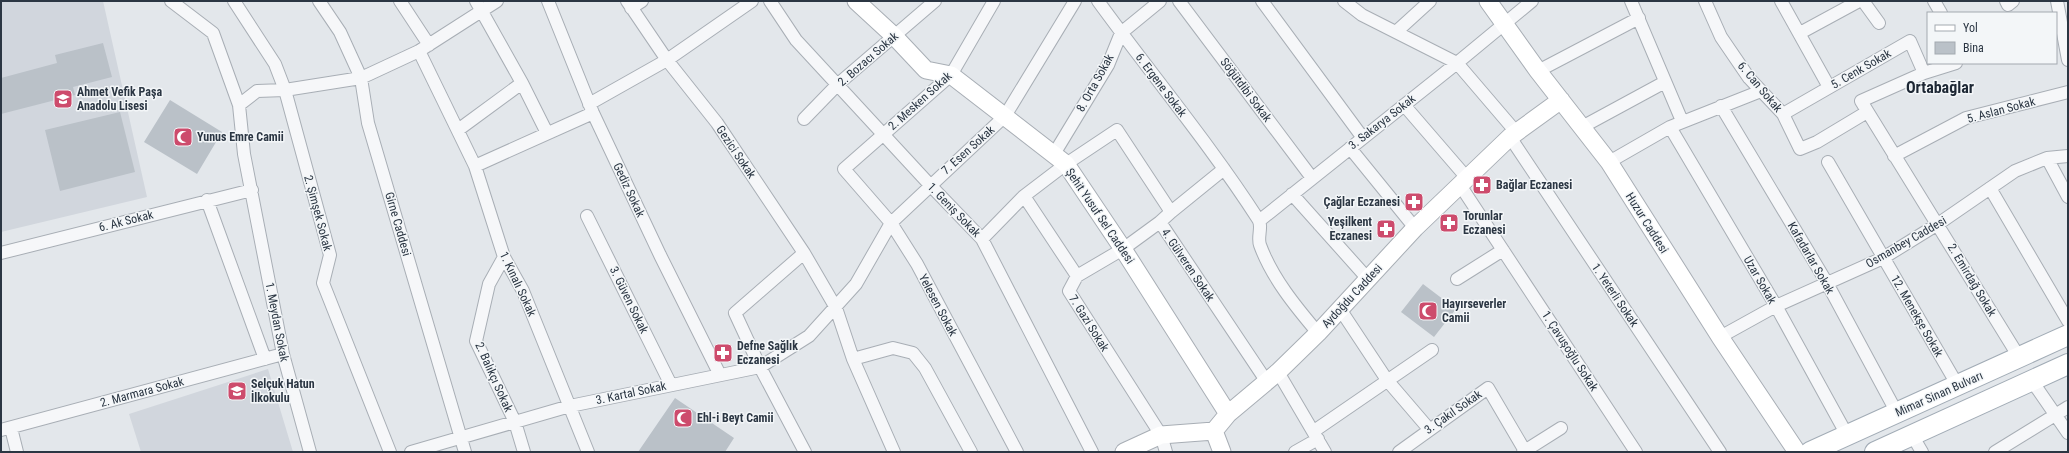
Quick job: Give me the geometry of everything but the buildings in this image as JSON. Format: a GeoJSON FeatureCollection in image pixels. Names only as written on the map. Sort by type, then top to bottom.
{"type":"FeatureCollection","features":[{"type":"Feature","properties":{"kind":"main road","name":"Şehit Yusuf Sel Caddesi"},"geometry":{"type":"LineString","coordinates":[[856,1],[894,36],[926,70],[951,75],[1060,159],[1123,249],[1228,414]]}},
{"type":"Feature","properties":{"kind":"main road","name":"Huzur Caddesi"},"geometry":{"type":"LineString","coordinates":[[1488,1],[1538,71],[1609,162],[1720,337],[1797,452]]}},
{"type":"Feature","properties":{"kind":"main road","name":"Aydoğdu Caddesi"},"geometry":{"type":"LineString","coordinates":[[1214,431],[1228,414],[1273,377],[1318,333],[1415,228],[1513,135],[1561,100]]}},
{"type":"Feature","properties":{"kind":"main road","name":"Mimar Sinan Bulvarı"},"geometry":{"type":"LineString","coordinates":[[1810,452],[2068,335]]}},
{"type":"Feature","properties":{"kind":"main road"},"geometry":{"type":"LineString","coordinates":[[1875,452],[2068,364]]}},
{"type":"Feature","properties":{"kind":"main road"},"geometry":{"type":"LineString","coordinates":[[1836,452],[1895,424],[1918,404]]}},
{"type":"Feature","properties":{"kind":"main road"},"geometry":{"type":"LineString","coordinates":[[1124,452],[1161,435],[1214,431],[1222,452]]}},
{"type":"Feature","properties":{"kind":"street","name":"1. Meydan Sokak"},"geometry":{"type":"LineString","coordinates":[[170,1],[213,33],[239,105],[244,154],[283,354],[310,452]]}},
{"type":"Feature","properties":{"kind":"street","name":"2. Şimşek Sokak"},"geometry":{"type":"LineString","coordinates":[[234,1],[275,64],[285,90],[330,255],[323,283],[390,452]]}},
{"type":"Feature","properties":{"kind":"street","name":"Girne Caddesi"},"geometry":{"type":"LineString","coordinates":[[320,1],[340,32],[361,78],[368,123],[465,452]]}},
{"type":"Feature","properties":{"kind":"street","name":"1. Kınalı Sokak"},"geometry":{"type":"LineString","coordinates":[[400,1],[424,48],[458,130],[475,166],[504,256],[523,290],[588,452]]}},
{"type":"Feature","properties":{"kind":"street"},"geometry":{"type":"LineString","coordinates":[[239,105],[257,91],[285,90],[361,78],[424,48],[479,6],[497,1]]}},
{"type":"Feature","properties":{"kind":"street","name":"Gediz Sokak"},"geometry":{"type":"LineString","coordinates":[[548,1],[591,109],[660,256],[720,375]]}},
{"type":"Feature","properties":{"kind":"street"},"geometry":{"type":"LineString","coordinates":[[629,5],[642,1]]}},
{"type":"Feature","properties":{"kind":"street"},"geometry":{"type":"LineString","coordinates":[[475,166],[547,133],[591,109],[667,60],[752,1]]}},
{"type":"Feature","properties":{"kind":"street","name":"1. Geniş Sokak"},"geometry":{"type":"LineString","coordinates":[[770,1],[796,40],[982,239],[1092,452]]}},
{"type":"Feature","properties":{"kind":"street","name":"2. Bozacı Sokak"},"geometry":{"type":"LineString","coordinates":[[804,119],[837,85],[936,1]]}},
{"type":"Feature","properties":{"kind":"street","name":"2. Mesken Sokak"},"geometry":{"type":"LineString","coordinates":[[844,169],[951,75],[994,1]]}},
{"type":"Feature","properties":{"kind":"street","name":"7. Esen Sokak"},"geometry":{"type":"LineString","coordinates":[[836,308],[856,284],[891,223],[1005,116],[1074,1]]}},
{"type":"Feature","properties":{"kind":"street","name":"6. Ergene Sokak"},"geometry":{"type":"LineString","coordinates":[[1098,1],[1224,169],[1260,221]]}},
{"type":"Feature","properties":{"kind":"street"},"geometry":{"type":"LineString","coordinates":[[1121,32],[1160,1]]}},
{"type":"Feature","properties":{"kind":"street","name":"Söğütdibi Sokak"},"geometry":{"type":"LineString","coordinates":[[1179,1],[1312,178]]}},
{"type":"Feature","properties":{"kind":"street"},"geometry":{"type":"LineString","coordinates":[[1262,1],[1363,138]]}},
{"type":"Feature","properties":{"kind":"street"},"geometry":{"type":"LineString","coordinates":[[1344,1],[1362,15],[1457,63]]}},
{"type":"Feature","properties":{"kind":"street"},"geometry":{"type":"LineString","coordinates":[[1396,32],[1430,1]]}},
{"type":"Feature","properties":{"kind":"street","name":"3. Sakarya Sokak"},"geometry":{"type":"LineString","coordinates":[[1260,221],[1532,1]]}},
{"type":"Feature","properties":{"kind":"street"},"geometry":{"type":"LineString","coordinates":[[1631,1],[1682,121]]}},
{"type":"Feature","properties":{"kind":"street","name":"6. Can Sokak"},"geometry":{"type":"LineString","coordinates":[[1705,1],[1721,37],[1749,78],[1783,114],[1800,149],[1817,142],[1867,112]]}},
{"type":"Feature","properties":{"kind":"street"},"geometry":{"type":"LineString","coordinates":[[1781,1],[1800,32],[1829,87]]}},
{"type":"Feature","properties":{"kind":"street"},"geometry":{"type":"LineString","coordinates":[[1800,32],[1859,1]]}},
{"type":"Feature","properties":{"kind":"street"},"geometry":{"type":"LineString","coordinates":[[1863,1],[1879,23]]}},
{"type":"Feature","properties":{"kind":"street"},"geometry":{"type":"LineString","coordinates":[[1934,1],[1940,12]]}},
{"type":"Feature","properties":{"kind":"street"},"geometry":{"type":"LineString","coordinates":[[2006,1],[2008,4],[2013,1]]}},
{"type":"Feature","properties":{"kind":"street"},"geometry":{"type":"LineString","coordinates":[[2057,1],[2062,37],[2068,60]]}},
{"type":"Feature","properties":{"kind":"street","name":"Gezici Sokak"},"geometry":{"type":"LineString","coordinates":[[629,5],[667,60],[717,123],[804,253],[836,308],[854,359],[894,452]]}},
{"type":"Feature","properties":{"kind":"street"},"geometry":{"type":"LineString","coordinates":[[479,6],[522,83],[547,133]]}},
{"type":"Feature","properties":{"kind":"street"},"geometry":{"type":"LineString","coordinates":[[1538,71],[1639,18]]}},
{"type":"Feature","properties":{"kind":"street","name":"8. Orta Sokak"},"geometry":{"type":"LineString","coordinates":[[1060,159],[1108,65],[1121,32]]}},
{"type":"Feature","properties":{"kind":"street","name":"5. Cenk Sokak"},"geometry":{"type":"LineString","coordinates":[[1783,114],[1910,41],[1924,73]]}},
{"type":"Feature","properties":{"kind":"street","name":"1. Yeterli Sokak"},"geometry":{"type":"LineString","coordinates":[[1457,63],[1513,135],[1720,452]]}},
{"type":"Feature","properties":{"kind":"street"},"geometry":{"type":"LineString","coordinates":[[1924,73],[1953,64]]}},
{"type":"Feature","properties":{"kind":"street","name":"2. Emirdağ Sokak"},"geometry":{"type":"LineString","coordinates":[[1924,73],[1861,101],[1894,156],[1938,224],[2018,357]]}},
{"type":"Feature","properties":{"kind":"street"},"geometry":{"type":"LineString","coordinates":[[1582,127],[1665,82]]}},
{"type":"Feature","properties":{"kind":"street"},"geometry":{"type":"LineString","coordinates":[[458,130],[522,83]]}},
{"type":"Feature","properties":{"kind":"street"},"geometry":{"type":"LineString","coordinates":[[1609,162],[1682,121],[1761,91]]}},
{"type":"Feature","properties":{"kind":"street","name":"5. Aslan Sokak"},"geometry":{"type":"LineString","coordinates":[[1894,156],[1966,118],[2068,92]]}},
{"type":"Feature","properties":{"kind":"street","name":"1. Çavuşoğlu Sokak"},"geometry":{"type":"LineString","coordinates":[[1404,105],[1464,182],[1504,250],[1636,452]]}},
{"type":"Feature","properties":{"kind":"street","name":"Kafadarlar Sokak"},"geometry":{"type":"LineString","coordinates":[[1721,106],[1827,283],[1897,413]]}},
{"type":"Feature","properties":{"kind":"street","name":"Uzar Sokak"},"geometry":{"type":"LineString","coordinates":[[1670,127],[1776,306],[1847,435]]}},
{"type":"Feature","properties":{"kind":"street","name":"4. Gülveren Sokak"},"geometry":{"type":"LineString","coordinates":[[1060,159],[1117,130],[1171,212],[1160,222],[1316,435],[1325,452]]}},
{"type":"Feature","properties":{"kind":"street"},"geometry":{"type":"LineString","coordinates":[[1350,148],[1415,228]]}},
{"type":"Feature","properties":{"kind":"street","name":"Osmanbey Caddesi"},"geometry":{"type":"LineString","coordinates":[[1720,337],[1776,306],[1883,258],[1938,224],[2015,171],[2047,158],[2068,156]]}},
{"type":"Feature","properties":{"kind":"street"},"geometry":{"type":"LineString","coordinates":[[2047,158],[2068,197]]}},
{"type":"Feature","properties":{"kind":"street"},"geometry":{"type":"LineString","coordinates":[[982,239],[1060,159]]}},
{"type":"Feature","properties":{"kind":"street","name":"12. Menekşe Sokak"},"geometry":{"type":"LineString","coordinates":[[1828,162],[1958,386]]}},
{"type":"Feature","properties":{"kind":"street","name":"Yelesen Sokak"},"geometry":{"type":"LineString","coordinates":[[844,169],[891,223],[917,264],[1017,452]]}},
{"type":"Feature","properties":{"kind":"street"},"geometry":{"type":"LineString","coordinates":[[1171,212],[1224,169]]}},
{"type":"Feature","properties":{"kind":"street"},"geometry":{"type":"LineString","coordinates":[[1990,188],[2068,321]]}},
{"type":"Feature","properties":{"kind":"street","name":"6. Ak Sokak"},"geometry":{"type":"LineString","coordinates":[[1,253],[207,200],[252,190]]}},
{"type":"Feature","properties":{"kind":"street"},"geometry":{"type":"LineString","coordinates":[[1292,194],[1368,279]]}},
{"type":"Feature","properties":{"kind":"street","name":"7. Gazi Sokak"},"geometry":{"type":"LineString","coordinates":[[1024,196],[1077,276],[1069,291],[1161,435],[1166,452]]}},
{"type":"Feature","properties":{"kind":"street","name":"1. Meydan Sokak"},"geometry":{"type":"LineString","coordinates":[[207,200],[264,359]]}},
{"type":"Feature","properties":{"kind":"street","name":"3. Güven Sokak"},"geometry":{"type":"LineString","coordinates":[[586,216],[670,385]]}},
{"type":"Feature","properties":{"kind":"street"},"geometry":{"type":"LineString","coordinates":[[1260,221],[1259,243],[1268,264],[1300,312],[1318,333]]}},
{"type":"Feature","properties":{"kind":"street"},"geometry":{"type":"LineString","coordinates":[[1077,276],[1123,249],[1160,222]]}},
{"type":"Feature","properties":{"kind":"street"},"geometry":{"type":"LineString","coordinates":[[1457,279],[1504,250]]}},
{"type":"Feature","properties":{"kind":"street"},"geometry":{"type":"LineString","coordinates":[[804,253],[734,312],[760,367],[805,452]]}},
{"type":"Feature","properties":{"kind":"street","name":"2. Balıkçı Sokak"},"geometry":{"type":"LineString","coordinates":[[504,256],[489,284],[476,341],[514,422],[524,452]]}},
{"type":"Feature","properties":{"kind":"street","name":"3. Kartal Sokak"},"geometry":{"type":"LineString","coordinates":[[411,452],[570,406],[760,367],[809,336],[836,308]]}},
{"type":"Feature","properties":{"kind":"street"},"geometry":{"type":"LineString","coordinates":[[1340,309],[1387,380],[1429,429]]}},
{"type":"Feature","properties":{"kind":"street"},"geometry":{"type":"LineString","coordinates":[[854,359],[893,348],[913,353],[925,368],[971,452]]}},
{"type":"Feature","properties":{"kind":"street"},"geometry":{"type":"LineString","coordinates":[[1295,452],[1387,380],[1432,350]]}},
{"type":"Feature","properties":{"kind":"street","name":"2. Marmara Sokak"},"geometry":{"type":"LineString","coordinates":[[6,429],[283,354]]}},
{"type":"Feature","properties":{"kind":"street"},"geometry":{"type":"LineString","coordinates":[[2032,381],[2068,433]]}},
{"type":"Feature","properties":{"kind":"street","name":"3. Çakıl Sokak"},"geometry":{"type":"LineString","coordinates":[[1399,452],[1488,388],[1524,451]]}},
{"type":"Feature","properties":{"kind":"street"},"geometry":{"type":"LineString","coordinates":[[2001,450],[2068,406]]}},
{"type":"Feature","properties":{"kind":"street"},"geometry":{"type":"LineString","coordinates":[[1524,451],[1561,428]]}},
{"type":"Feature","properties":{"kind":"street"},"geometry":{"type":"LineString","coordinates":[[6,429],[17,452]]}},
{"type":"Feature","properties":{"kind":"street"},"geometry":{"type":"LineString","coordinates":[[1912,435],[1922,452]]}},
{"type":"Feature","properties":{"kind":"shaded area","name":"Ahmet Vefik Paşa Anadolu Lisesi"},"geometry":{"type":"Polygon","coordinates":[[[1,1],[103,1],[147,197],[1,232],[1,1]]]}},
{"type":"Feature","properties":{"kind":"shaded area","name":"Selçuk Hatun İlkokulu"},"geometry":{"type":"Polygon","coordinates":[[[268,369],[293,452],[141,452],[129,414],[268,369]]]}},
{"type":"Feature","properties":{"kind":"place","name":"Ahmet Vefik Paşa Anadolu Lisesi"},"geometry":{"type":"Point","coordinates":[63,99]}},
{"type":"Feature","properties":{"kind":"place","name":"Yunus Emre Camii"},"geometry":{"type":"Point","coordinates":[183,137]}},
{"type":"Feature","properties":{"kind":"place","name":"Bağlar Eczanesi"},"geometry":{"type":"Point","coordinates":[1482,185]}},
{"type":"Feature","properties":{"kind":"place","name":"Çağlar Eczanesi"},"geometry":{"type":"Point","coordinates":[1414,202]}},
{"type":"Feature","properties":{"kind":"place","name":"Torunlar Eczanesi"},"geometry":{"type":"Point","coordinates":[1449,223]}},
{"type":"Feature","properties":{"kind":"place","name":"Yeşilkent Eczanesi"},"geometry":{"type":"Point","coordinates":[1386,229]}},
{"type":"Feature","properties":{"kind":"place","name":"Hayırseverler Camii"},"geometry":{"type":"Point","coordinates":[1428,311]}},
{"type":"Feature","properties":{"kind":"place","name":"Defne Sağlık Eczanesi"},"geometry":{"type":"Point","coordinates":[723,353]}},
{"type":"Feature","properties":{"kind":"place","name":"Selçuk Hatun İlkokulu"},"geometry":{"type":"Point","coordinates":[237,391]}},
{"type":"Feature","properties":{"kind":"place","name":"Ehl-i Beyt Camii"},"geometry":{"type":"Point","coordinates":[683,418]}},
{"type":"Feature","properties":{"kind":"district","name":"Ortabağlar"},"geometry":{"type":"Point","coordinates":[1940,87]}}]}
